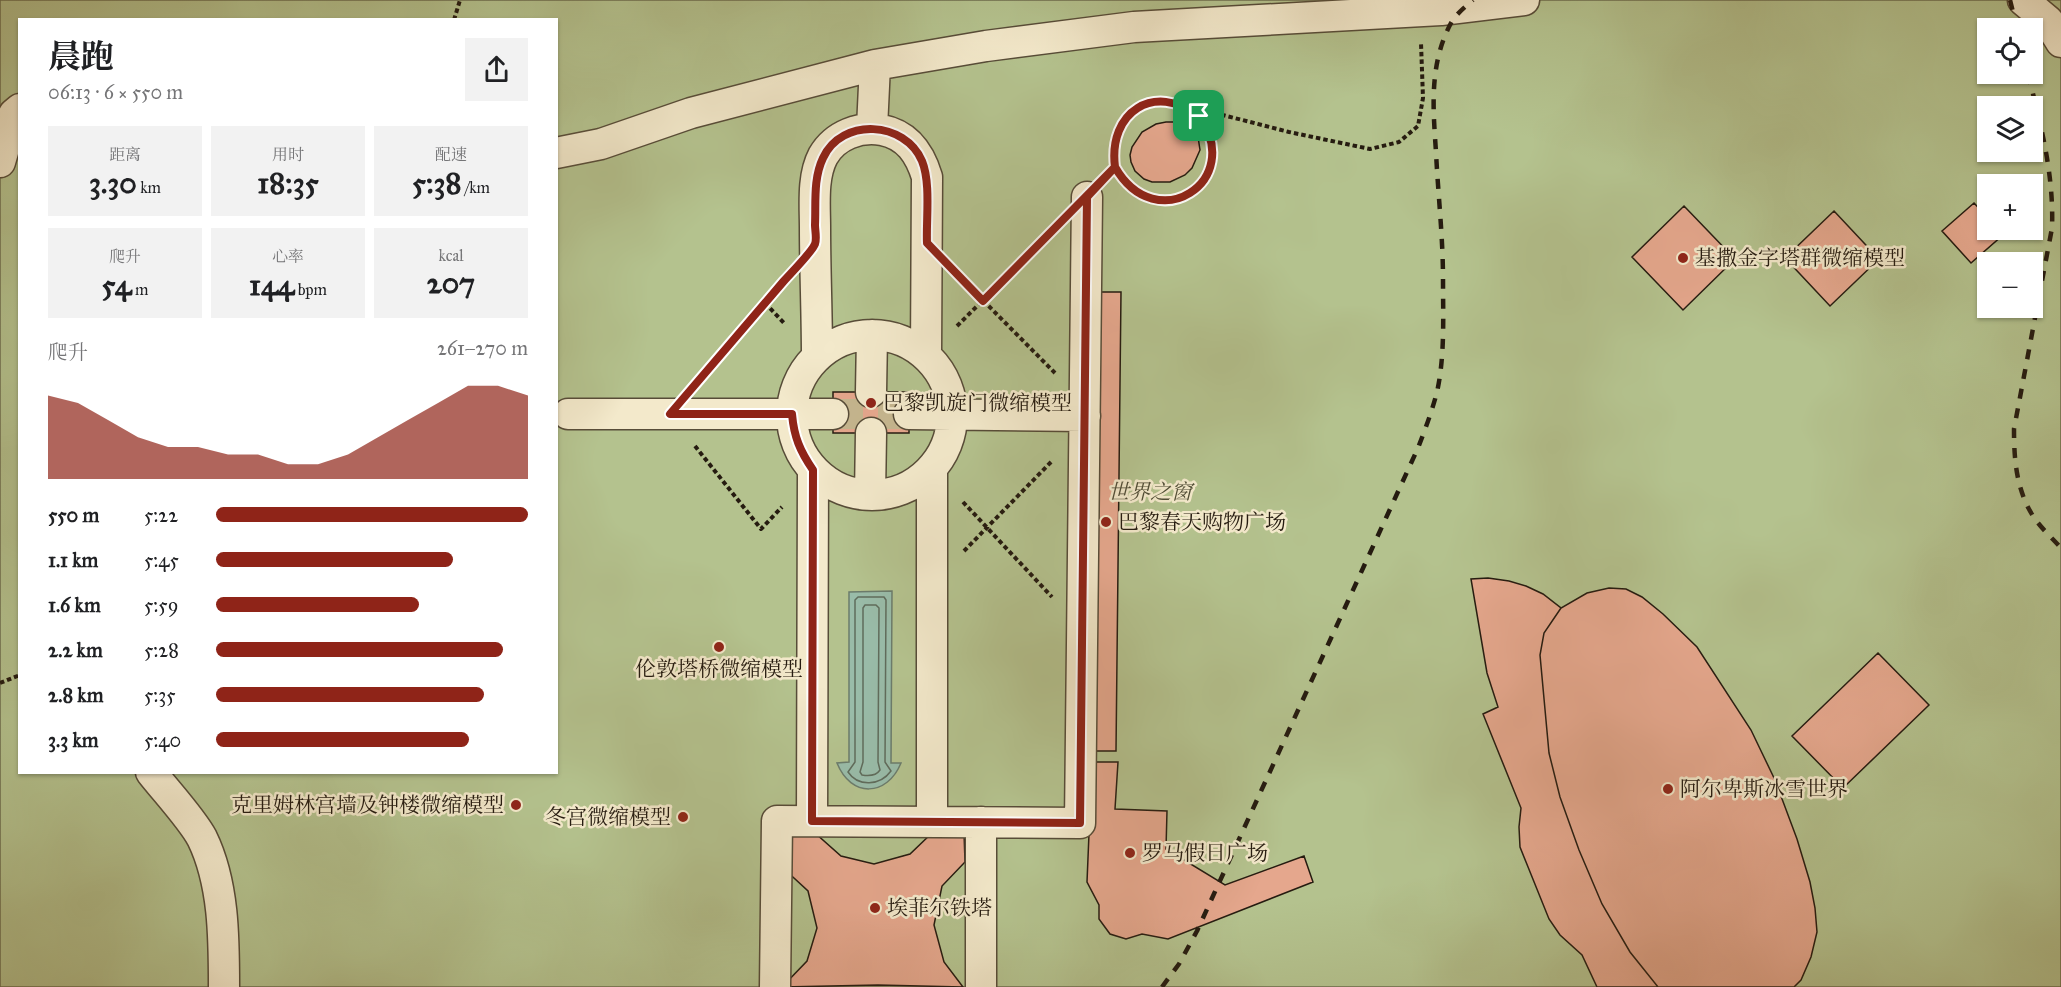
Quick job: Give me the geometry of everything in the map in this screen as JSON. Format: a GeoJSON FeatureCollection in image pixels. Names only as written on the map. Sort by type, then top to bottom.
{"type":"FeatureCollection","features":[{"type":"Feature","properties":{"kind":"street"},"geometry":{"type":"LineString","coordinates":[[558,153],[601,144],[692,113],[875,65],[1017,42],[1123,28],[1420,12],[1524,0]]}},
{"type":"Feature","properties":{"kind":"street"},"geometry":{"type":"LineString","coordinates":[[2023,0],[2048,21],[2061,42]]}},
{"type":"Feature","properties":{"kind":"street"},"geometry":{"type":"LineString","coordinates":[[872,128],[875,65]]}},
{"type":"Feature","properties":{"kind":"street"},"geometry":{"type":"LineString","coordinates":[[0,162],[14,114],[18,111]]}},
{"type":"Feature","properties":{"kind":"street"},"geometry":{"type":"LineString","coordinates":[[817,357],[815,243],[817,172],[823,156],[832,145],[845,135],[872,128],[888,131],[904,139],[914,148],[922,161],[927,177],[926,356]]}},
{"type":"Feature","properties":{"kind":"street"},"geometry":{"type":"LineString","coordinates":[[775,987],[777,821],[1080,823],[1087,197]]}},
{"type":"Feature","properties":{"kind":"street"},"geometry":{"type":"LineString","coordinates":[[871,392],[872,335]]}},
{"type":"Feature","properties":{"kind":"street"},"geometry":{"type":"LineString","coordinates":[[872,335],[891,337],[910,344],[926,356],[940,373],[949,393],[952,414],[950,434],[943,452],[932,468],[915,482],[895,492],[870,495],[851,492],[830,484],[813,470],[797,443],[792,414],[795,392],[804,373],[817,357],[842,342],[872,335]]}},
{"type":"Feature","properties":{"kind":"street"},"geometry":{"type":"LineString","coordinates":[[568,414],[833,414]]}},
{"type":"Feature","properties":{"kind":"street"},"geometry":{"type":"LineString","coordinates":[[909,414],[1085,416]]}},
{"type":"Feature","properties":{"kind":"street"},"geometry":{"type":"LineString","coordinates":[[870,495],[871,433]]}},
{"type":"Feature","properties":{"kind":"street"},"geometry":{"type":"LineString","coordinates":[[932,468],[933,822]]}},
{"type":"Feature","properties":{"kind":"street"},"geometry":{"type":"LineString","coordinates":[[812,821],[813,470]]}},
{"type":"Feature","properties":{"kind":"street"},"geometry":{"type":"LineString","coordinates":[[153,774],[201,836],[214,868],[223,929],[225,987]]}},
{"type":"Feature","properties":{"kind":"street"},"geometry":{"type":"LineString","coordinates":[[981,822],[981,987]]}},
{"type":"Feature","properties":{"kind":"path"},"geometry":{"type":"LineString","coordinates":[[455,18],[460,0]]}},
{"type":"Feature","properties":{"kind":"path"},"geometry":{"type":"LineString","coordinates":[[1199,116],[1215,113],[1370,149],[1399,142],[1418,126],[1423,98],[1420,12]]}},
{"type":"Feature","properties":{"kind":"path"},"geometry":{"type":"LineString","coordinates":[[1169,101],[1185,105],[1199,116],[1209,129],[1214,146],[1212,163],[1206,177],[1195,189],[1181,198],[1166,201],[1149,199],[1129,187],[1115,167],[1113,151],[1116,135],[1124,120],[1136,109],[1152,102],[1169,101]]}},
{"type":"Feature","properties":{"kind":"path"},"geometry":{"type":"LineString","coordinates":[[926,356],[1115,167]]}},
{"type":"Feature","properties":{"kind":"path"},"geometry":{"type":"LineString","coordinates":[[761,529],[670,414],[815,243]]}},
{"type":"Feature","properties":{"kind":"path"},"geometry":{"type":"LineString","coordinates":[[927,243],[983,301],[1085,416],[987,528],[932,584]]}},
{"type":"Feature","properties":{"kind":"path"},"geometry":{"type":"LineString","coordinates":[[932,468],[1082,630]]}},
{"type":"Feature","properties":{"kind":"path"},"geometry":{"type":"LineString","coordinates":[[0,683],[18,676]]}},
{"type":"Feature","properties":{"kind":"green space","name":"世界之窗"},"geometry":{"type":"Polygon","coordinates":[[[0,0],[2061,0],[2061,987],[0,987],[0,0]]]}},
{"type":"Feature","properties":{"kind":"water"},"geometry":{"type":"Polygon","coordinates":[[[892,591],[891,763],[901,763],[887,782],[869,789],[851,783],[837,763],[849,762],[849,592],[892,591]]]}},
{"type":"Feature","properties":{"kind":"building"},"geometry":{"type":"Polygon","coordinates":[[[1166,122],[1188,127],[1198,137],[1200,150],[1192,168],[1185,175],[1170,182],[1152,182],[1144,179],[1135,171],[1130,155],[1132,147],[1142,132],[1156,124],[1166,122]]]}},
{"type":"Feature","properties":{"kind":"building","name":"基撒金字塔群微缩模型"},"geometry":{"type":"Polygon","coordinates":[[[1974,203],[1977,206],[1977,240],[1997,240],[1984,252],[1977,252],[1977,258],[1971,263],[1942,231],[1974,203]]]}},
{"type":"Feature","properties":{"kind":"building","name":"基撒金字塔群微缩模型"},"geometry":{"type":"Polygon","coordinates":[[[1684,206],[1735,259],[1683,310],[1632,257],[1684,206]]]}},
{"type":"Feature","properties":{"kind":"building","name":"基撒金字塔群微缩模型"},"geometry":{"type":"Polygon","coordinates":[[[1834,211],[1879,259],[1830,306],[1785,258],[1834,211]]]}},
{"type":"Feature","properties":{"kind":"building","name":"巴黎春天购物广场"},"geometry":{"type":"Polygon","coordinates":[[[1095,292],[1121,292],[1116,751],[1090,751],[1095,292]]]}},
{"type":"Feature","properties":{"kind":"building","name":"巴黎凯旋门微缩模型"},"geometry":{"type":"Polygon","coordinates":[[[833,392],[909,392],[909,433],[833,433],[833,392]]]}},
{"type":"Feature","properties":{"kind":"building"},"geometry":{"type":"Polygon","coordinates":[[[1488,578],[1526,586],[1543,594],[1561,608],[1544,633],[1540,655],[1549,753],[1560,797],[1602,904],[1630,952],[1658,987],[1597,987],[1582,955],[1560,935],[1549,919],[1520,847],[1521,808],[1483,714],[1498,707],[1487,673],[1471,579],[1488,578]]]}},
{"type":"Feature","properties":{"kind":"building","name":"阿尔卑斯冰雪世界"},"geometry":{"type":"Polygon","coordinates":[[[1609,588],[1626,589],[1642,597],[1697,647],[1751,730],[1775,780],[1797,839],[1815,908],[1817,932],[1811,957],[1801,980],[1794,987],[1658,987],[1630,952],[1602,904],[1560,797],[1549,753],[1540,655],[1544,633],[1561,608],[1587,593],[1609,588]]]}},
{"type":"Feature","properties":{"kind":"building"},"geometry":{"type":"Polygon","coordinates":[[[1878,653],[1929,705],[1843,788],[1792,736],[1878,653]]]}},
{"type":"Feature","properties":{"kind":"building","name":"罗马假日广场"},"geometry":{"type":"Polygon","coordinates":[[[1092,762],[1118,762],[1115,809],[1167,811],[1166,849],[1225,885],[1304,856],[1313,882],[1168,939],[1142,934],[1126,939],[1110,934],[1099,919],[1099,905],[1087,882],[1092,762]]]}},
{"type":"Feature","properties":{"kind":"building","name":"埃菲尔铁塔"},"geometry":{"type":"Polygon","coordinates":[[[933,832],[964,832],[965,862],[942,886],[934,925],[944,962],[963,987],[878,985],[782,987],[807,961],[817,928],[808,891],[782,867],[781,834],[815,833],[841,856],[874,864],[910,854],[933,832]]]}},
{"type":"Feature","properties":{"kind":"tunnel"},"geometry":{"type":"LineString","coordinates":[[833,414],[909,414]]}},
{"type":"Feature","properties":{"kind":"railway"},"geometry":{"type":"LineString","coordinates":[[1162,987],[1179,964],[1197,931],[1418,448],[1433,406],[1441,364],[1443,322],[1442,247],[1434,86],[1444,39],[1453,20],[1473,0]]}},
{"type":"Feature","properties":{"kind":"railway"},"geometry":{"type":"LineString","coordinates":[[2010,0],[2014,18]]}},
{"type":"Feature","properties":{"kind":"railway"},"geometry":{"type":"LineString","coordinates":[[2030,84],[2049,169],[2052,228],[2014,429],[2015,451],[2017,474],[2027,506],[2039,524],[2061,548]]}},
{"type":"Feature","properties":{"kind":"place","name":"基撒金字塔群微缩模型"},"geometry":{"type":"Point","coordinates":[1683,258]}},
{"type":"Feature","properties":{"kind":"place","name":"巴黎凯旋门微缩模型"},"geometry":{"type":"Point","coordinates":[871,403]}},
{"type":"Feature","properties":{"kind":"place","name":"巴黎春天购物广场"},"geometry":{"type":"Point","coordinates":[1106,522]}},
{"type":"Feature","properties":{"kind":"place","name":"伦敦塔桥微缩模型"},"geometry":{"type":"Point","coordinates":[719,647]}},
{"type":"Feature","properties":{"kind":"place","name":"阿尔卑斯冰雪世界"},"geometry":{"type":"Point","coordinates":[1668,789]}},
{"type":"Feature","properties":{"kind":"place","name":"克里姆林宫墙及钟楼微缩模型"},"geometry":{"type":"Point","coordinates":[516,805]}},
{"type":"Feature","properties":{"kind":"place","name":"冬宫微缩模型"},"geometry":{"type":"Point","coordinates":[683,817]}},
{"type":"Feature","properties":{"kind":"place","name":"罗马假日广场"},"geometry":{"type":"Point","coordinates":[1130,853]}},
{"type":"Feature","properties":{"kind":"place","name":"埃菲尔铁塔"},"geometry":{"type":"Point","coordinates":[875,908]}},
{"type":"Feature","properties":{"kind":"route"},"geometry":{"type":"LineString","coordinates":[[1199,116],[1185,105],[1169,101],[1152,102],[1136,109],[1124,120],[1116,135],[1113,151],[1115,167],[983,301],[927,243],[927,177],[922,161],[914,148],[904,139],[888,131],[872,128],[845,135],[823,156],[817,172],[815,243],[670,414],[792,414],[794,434],[801,453],[813,470],[812,821],[1080,823],[1087,197],[1115,167],[1123,181],[1135,192],[1149,199],[1166,201],[1181,198],[1195,189],[1206,177],[1212,163],[1214,146],[1209,129],[1199,116]]}}]}
